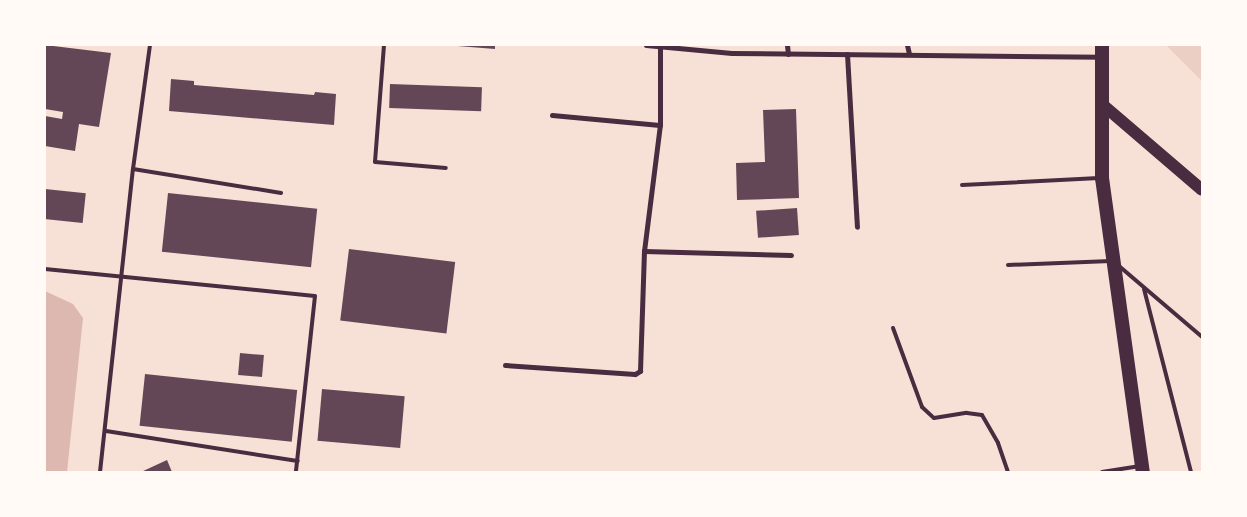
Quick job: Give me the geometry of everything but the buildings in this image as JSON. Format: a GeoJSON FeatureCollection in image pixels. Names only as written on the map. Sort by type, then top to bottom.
{"type":"FeatureCollection","features":[{"type":"Feature","properties":{"kind":"highway"},"geometry":{"type":"LineString","coordinates":[[1102,51],[1102,178],[1142,469]]}},
{"type":"Feature","properties":{"kind":"main road"},"geometry":{"type":"LineString","coordinates":[[1103,105],[1202,190]]}},
{"type":"Feature","properties":{"kind":"street"},"geometry":{"type":"LineString","coordinates":[[646,45],[732,53],[788,54],[1102,51]]}},
{"type":"Feature","properties":{"kind":"street"},"geometry":{"type":"LineString","coordinates":[[787,45],[788,54]]}},
{"type":"Feature","properties":{"kind":"street"},"geometry":{"type":"LineString","coordinates":[[907,45],[909,54]]}},
{"type":"Feature","properties":{"kind":"street"},"geometry":{"type":"LineString","coordinates":[[505,365],[635,374],[640,371],[644,251],[660,125],[660,46]]}},
{"type":"Feature","properties":{"kind":"street"},"geometry":{"type":"LineString","coordinates":[[847,54],[857,228]]}},
{"type":"Feature","properties":{"kind":"street"},"geometry":{"type":"LineString","coordinates":[[552,115],[660,125]]}},
{"type":"Feature","properties":{"kind":"street"},"geometry":{"type":"LineString","coordinates":[[644,251],[791,255]]}},
{"type":"Feature","properties":{"kind":"lane"},"geometry":{"type":"LineString","coordinates":[[100,472],[106,431],[133,169],[150,45]]}},
{"type":"Feature","properties":{"kind":"lane"},"geometry":{"type":"LineString","coordinates":[[384,45],[375,162],[446,168]]}},
{"type":"Feature","properties":{"kind":"lane"},"geometry":{"type":"LineString","coordinates":[[133,169],[281,193]]}},
{"type":"Feature","properties":{"kind":"lane"},"geometry":{"type":"LineString","coordinates":[[962,185],[1102,178]]}},
{"type":"Feature","properties":{"kind":"lane"},"geometry":{"type":"LineString","coordinates":[[1008,264],[1113,261],[1202,337]]}},
{"type":"Feature","properties":{"kind":"lane"},"geometry":{"type":"LineString","coordinates":[[45,269],[315,296],[296,472]]}},
{"type":"Feature","properties":{"kind":"lane"},"geometry":{"type":"LineString","coordinates":[[1144,289],[1191,472]]}},
{"type":"Feature","properties":{"kind":"lane"},"geometry":{"type":"LineString","coordinates":[[893,328],[922,407],[934,418],[967,412],[982,416],[998,443],[1008,472]]}},
{"type":"Feature","properties":{"kind":"lane"},"geometry":{"type":"LineString","coordinates":[[106,431],[298,461]]}},
{"type":"Feature","properties":{"kind":"lane"},"geometry":{"type":"LineString","coordinates":[[1102,472],[1142,469]]}},
{"type":"Feature","properties":{"kind":"shaded area"},"geometry":{"type":"Polygon","coordinates":[[[1166,45],[1202,45],[1202,81],[1166,45]]]}},
{"type":"Feature","properties":{"kind":"shaded area"},"geometry":{"type":"Polygon","coordinates":[[[45,291],[73,304],[83,318],[67,472],[45,472],[45,291]]]}}]}
